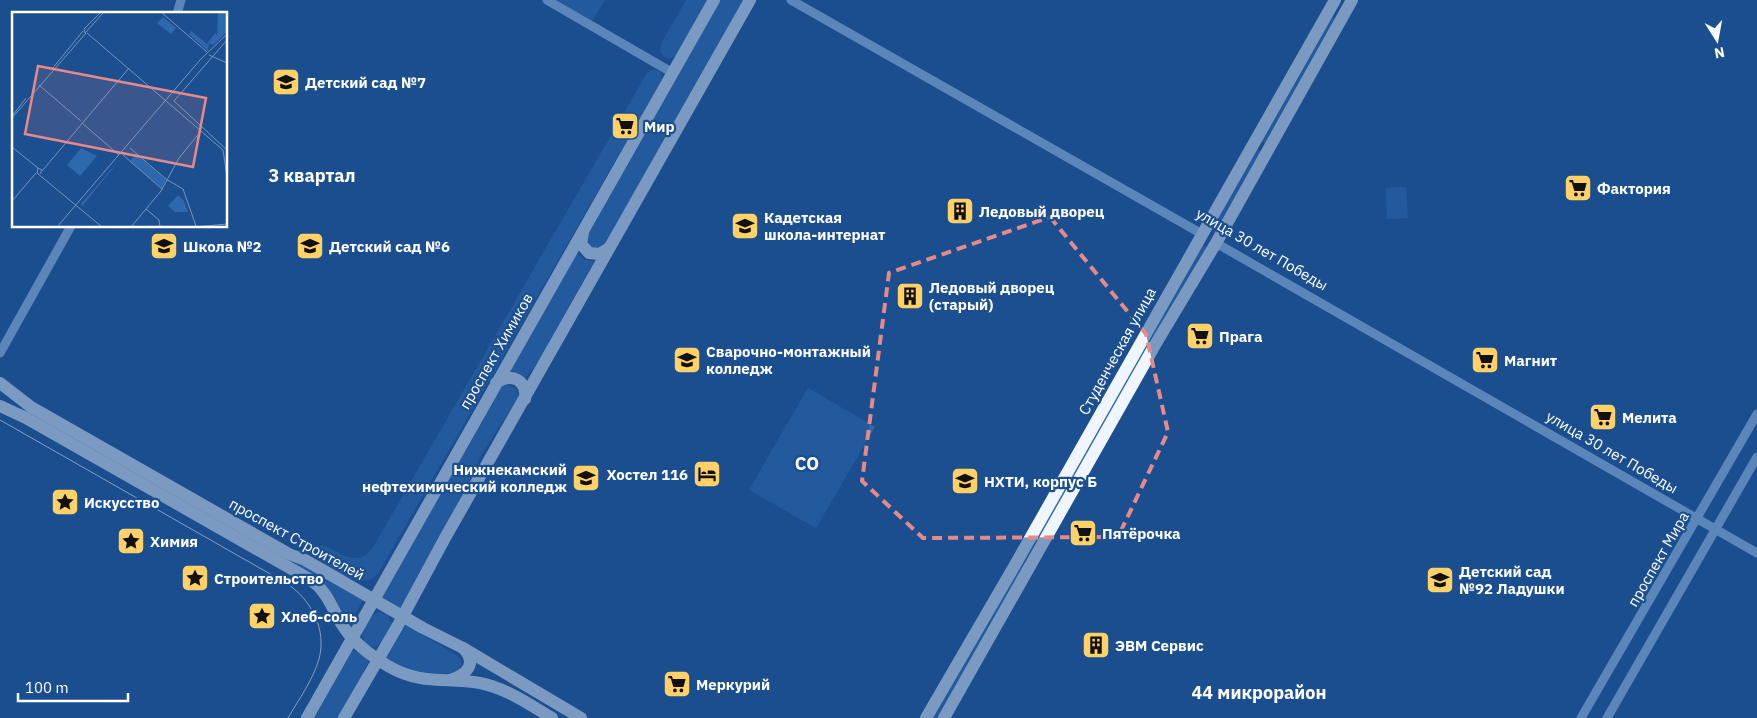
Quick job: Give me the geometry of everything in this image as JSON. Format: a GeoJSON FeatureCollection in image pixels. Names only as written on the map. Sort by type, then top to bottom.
{"type":"FeatureCollection","features":[{"type":"Feature","properties":{"kind":"main road","name":"проспект Химиков"},"geometry":{"type":"LineString","coordinates":[[307,718],[714,0]]}},
{"type":"Feature","properties":{"kind":"main road"},"geometry":{"type":"LineString","coordinates":[[344,718],[750,0]]}},
{"type":"Feature","properties":{"kind":"main road","name":"Студенческая улица"},"geometry":{"type":"LineString","coordinates":[[926,718],[1027,544],[1335,0]]}},
{"type":"Feature","properties":{"kind":"main road","name":"Студенческая улица"},"geometry":{"type":"LineString","coordinates":[[944,718],[1155,345],[1216,243],[1352,0]]}},
{"type":"Feature","properties":{"kind":"main road"},"geometry":{"type":"LineString","coordinates":[[1326,17],[1330,13],[1336,14],[1339,18],[1338,24]]}},
{"type":"Feature","properties":{"kind":"main road"},"geometry":{"type":"LineString","coordinates":[[1256,138],[1257,145],[1261,147],[1270,144]]}},
{"type":"Feature","properties":{"kind":"main road"},"geometry":{"type":"LineString","coordinates":[[582,232],[581,244],[589,253],[600,254],[610,247]]}},
{"type":"Feature","properties":{"kind":"main road","name":"улица 30 лет Победы"},"geometry":{"type":"LineString","coordinates":[[1202,234],[1216,243]]}},
{"type":"Feature","properties":{"kind":"main road"},"geometry":{"type":"LineString","coordinates":[[496,383],[508,377],[517,380],[525,389],[524,399]]}},
{"type":"Feature","properties":{"kind":"main road"},"geometry":{"type":"LineString","coordinates":[[0,405],[6,402],[8,398],[8,394],[2,384]]}},
{"type":"Feature","properties":{"kind":"main road","name":"проспект Строителей"},"geometry":{"type":"LineString","coordinates":[[2,384],[31,407],[289,554],[305,560],[423,628],[463,648],[581,718]]}},
{"type":"Feature","properties":{"kind":"main road","name":"проспект Строителей"},"geometry":{"type":"LineString","coordinates":[[0,405],[311,580],[323,590],[340,622],[352,638],[378,659],[405,674],[426,680],[480,683],[493,686],[552,718]]}},
{"type":"Feature","properties":{"kind":"main road"},"geometry":{"type":"LineString","coordinates":[[1027,544],[1034,551],[1039,550]]}},
{"type":"Feature","properties":{"kind":"main road"},"geometry":{"type":"LineString","coordinates":[[1019,558],[1029,560],[1032,563]]}},
{"type":"Feature","properties":{"kind":"main road"},"geometry":{"type":"LineString","coordinates":[[446,681],[458,678],[467,671],[470,659],[463,648]]}},
{"type":"Feature","properties":{"kind":"main road"},"geometry":{"type":"LineString","coordinates":[[493,686],[489,682],[489,678],[491,675],[501,671]]}},
{"type":"Feature","properties":{"kind":"main road"},"geometry":{"type":"LineString","coordinates":[[366,682],[371,677],[383,674],[405,674]]}},
{"type":"Feature","properties":{"kind":"street"},"geometry":{"type":"LineString","coordinates":[[548,0],[673,73]]}},
{"type":"Feature","properties":{"kind":"street","name":"улица 30 лет Победы"},"geometry":{"type":"LineString","coordinates":[[791,0],[1202,234]]}},
{"type":"Feature","properties":{"kind":"street"},"geometry":{"type":"LineString","coordinates":[[0,353],[70,228]]}},
{"type":"Feature","properties":{"kind":"street","name":"улица 30 лет Победы"},"geometry":{"type":"LineString","coordinates":[[1216,243],[1757,553]]}},
{"type":"Feature","properties":{"kind":"street","name":"проспект Мира"},"geometry":{"type":"LineString","coordinates":[[1581,718],[1757,414]]}},
{"type":"Feature","properties":{"kind":"street"},"geometry":{"type":"LineString","coordinates":[[1607,718],[1757,457]]}},
{"type":"Feature","properties":{"kind":"highlighted area"},"geometry":{"type":"Polygon","coordinates":[[[1050,217],[1146,334],[1168,432],[1118,537],[923,538],[862,481],[889,273],[1050,217]]]}},
{"type":"Feature","properties":{"kind":"shaded area"},"geometry":{"type":"Polygon","coordinates":[[[557,0],[605,0],[592,21],[557,0]]]}},
{"type":"Feature","properties":{"kind":"shaded area"},"geometry":{"type":"Polygon","coordinates":[[[686,0],[708,0],[675,56],[667,58],[660,51],[661,44],[686,0]]]}},
{"type":"Feature","properties":{"kind":"shaded area"},"geometry":{"type":"Polygon","coordinates":[[[721,0],[744,0],[602,249],[588,247],[587,236],[721,0]]]}},
{"type":"Feature","properties":{"kind":"shaded area"},"geometry":{"type":"Polygon","coordinates":[[[1332,17],[1336,20],[1265,144],[1260,140],[1332,17]]]}},
{"type":"Feature","properties":{"kind":"shaded area"},"geometry":{"type":"Polygon","coordinates":[[[653,69],[657,70],[662,76],[661,81],[379,572],[374,577],[365,581],[350,578],[328,567],[316,558],[314,554],[315,549],[320,545],[355,558],[367,554],[372,549],[647,73],[653,69]]]}},
{"type":"Feature","properties":{"kind":"shaded area"},"geometry":{"type":"Polygon","coordinates":[[[1256,149],[1261,151],[1217,228],[1213,229],[1212,227],[1256,149]]]}},
{"type":"Feature","properties":{"kind":"shaded area"},"geometry":{"type":"Polygon","coordinates":[[[1406,187],[1408,218],[1387,219],[1386,188],[1406,187]]]}},
{"type":"Feature","properties":{"kind":"shaded area"},"geometry":{"type":"Polygon","coordinates":[[[1201,245],[1207,247],[1038,545],[1033,542],[1201,245]]]}},
{"type":"Feature","properties":{"kind":"shaded area"},"geometry":{"type":"Polygon","coordinates":[[[576,252],[584,260],[594,261],[542,356],[525,379],[521,374],[510,371],[576,252]]]}},
{"type":"Feature","properties":{"kind":"shaded area"},"geometry":{"type":"Polygon","coordinates":[[[509,385],[516,389],[517,399],[480,457],[466,489],[401,608],[382,597],[500,390],[502,387],[509,385]]]}},
{"type":"Feature","properties":{"kind":"shaded area"},"geometry":{"type":"Polygon","coordinates":[[[808,388],[875,427],[816,528],[749,490],[808,388]]]}},
{"type":"Feature","properties":{"kind":"shaded area"},"geometry":{"type":"Polygon","coordinates":[[[23,406],[363,600],[349,625],[326,587],[21,410],[23,406]]]}},
{"type":"Feature","properties":{"kind":"shaded area"},"geometry":{"type":"Polygon","coordinates":[[[1022,563],[1026,565],[939,718],[932,718],[1022,563]]]}},
{"type":"Feature","properties":{"kind":"shaded area"},"geometry":{"type":"Polygon","coordinates":[[[380,612],[387,614],[392,624],[383,641],[375,647],[364,642],[363,631],[370,619],[380,612]]]}},
{"type":"Feature","properties":{"kind":"shaded area"},"geometry":{"type":"Polygon","coordinates":[[[406,625],[458,656],[462,662],[459,671],[430,674],[404,667],[386,658],[406,625]]]}},
{"type":"Feature","properties":{"kind":"shaded area"},"geometry":{"type":"Polygon","coordinates":[[[352,650],[369,659],[362,676],[338,718],[313,718],[352,650]]]}},
{"type":"Feature","properties":{"kind":"tram line"},"geometry":{"type":"LineString","coordinates":[[0,420],[286,583],[303,597],[310,606],[319,626],[321,648],[313,674],[288,718]]}},
{"type":"Feature","properties":{"kind":"place","name":"Детский сад №7"},"geometry":{"type":"Point","coordinates":[286,82]}},
{"type":"Feature","properties":{"kind":"place","name":"Мир"},"geometry":{"type":"Point","coordinates":[625,126]}},
{"type":"Feature","properties":{"kind":"place","name":"Фактория"},"geometry":{"type":"Point","coordinates":[1578,188]}},
{"type":"Feature","properties":{"kind":"place","name":"Ледовый дворец"},"geometry":{"type":"Point","coordinates":[960,211]}},
{"type":"Feature","properties":{"kind":"place","name":"Кадетская школа-интернат"},"geometry":{"type":"Point","coordinates":[745,226]}},
{"type":"Feature","properties":{"kind":"place","name":"Школа №2"},"geometry":{"type":"Point","coordinates":[164,246]}},
{"type":"Feature","properties":{"kind":"place","name":"Детский сад №6"},"geometry":{"type":"Point","coordinates":[310,246]}},
{"type":"Feature","properties":{"kind":"place","name":"Ледовый дворец (старый)"},"geometry":{"type":"Point","coordinates":[910,296]}},
{"type":"Feature","properties":{"kind":"place","name":"Прага"},"geometry":{"type":"Point","coordinates":[1200,336]}},
{"type":"Feature","properties":{"kind":"place","name":"Сварочно-монтажный колледж"},"geometry":{"type":"Point","coordinates":[687,360]}},
{"type":"Feature","properties":{"kind":"place","name":"Магнит"},"geometry":{"type":"Point","coordinates":[1485,360]}},
{"type":"Feature","properties":{"kind":"place","name":"Мелита"},"geometry":{"type":"Point","coordinates":[1603,417]}},
{"type":"Feature","properties":{"kind":"place","name":"Хостел 116"},"geometry":{"type":"Point","coordinates":[707,474]}},
{"type":"Feature","properties":{"kind":"place","name":"Нижнекамский нефтехимический колледж"},"geometry":{"type":"Point","coordinates":[586,478]}},
{"type":"Feature","properties":{"kind":"place","name":"НХТИ, корпус Б"},"geometry":{"type":"Point","coordinates":[965,481]}},
{"type":"Feature","properties":{"kind":"place","name":"Искусство"},"geometry":{"type":"Point","coordinates":[65,502]}},
{"type":"Feature","properties":{"kind":"place","name":"Пятёрочка"},"geometry":{"type":"Point","coordinates":[1083,533]}},
{"type":"Feature","properties":{"kind":"place","name":"Химия"},"geometry":{"type":"Point","coordinates":[131,541]}},
{"type":"Feature","properties":{"kind":"place","name":"Строительство"},"geometry":{"type":"Point","coordinates":[195,578]}},
{"type":"Feature","properties":{"kind":"place","name":"Детский сад №92 Ладушки"},"geometry":{"type":"Point","coordinates":[1440,580]}},
{"type":"Feature","properties":{"kind":"place","name":"Хлеб-соль"},"geometry":{"type":"Point","coordinates":[262,616]}},
{"type":"Feature","properties":{"kind":"place","name":"ЭВМ Сервис"},"geometry":{"type":"Point","coordinates":[1096,645]}},
{"type":"Feature","properties":{"kind":"place","name":"Меркурий"},"geometry":{"type":"Point","coordinates":[677,684]}},
{"type":"Feature","properties":{"kind":"district","name":"3 квартал"},"geometry":{"type":"Point","coordinates":[312,175]}},
{"type":"Feature","properties":{"kind":"district","name":"СО"},"geometry":{"type":"Point","coordinates":[807,463]}},
{"type":"Feature","properties":{"kind":"district","name":"44 микрорайон"},"geometry":{"type":"Point","coordinates":[1259,692]}}]}
